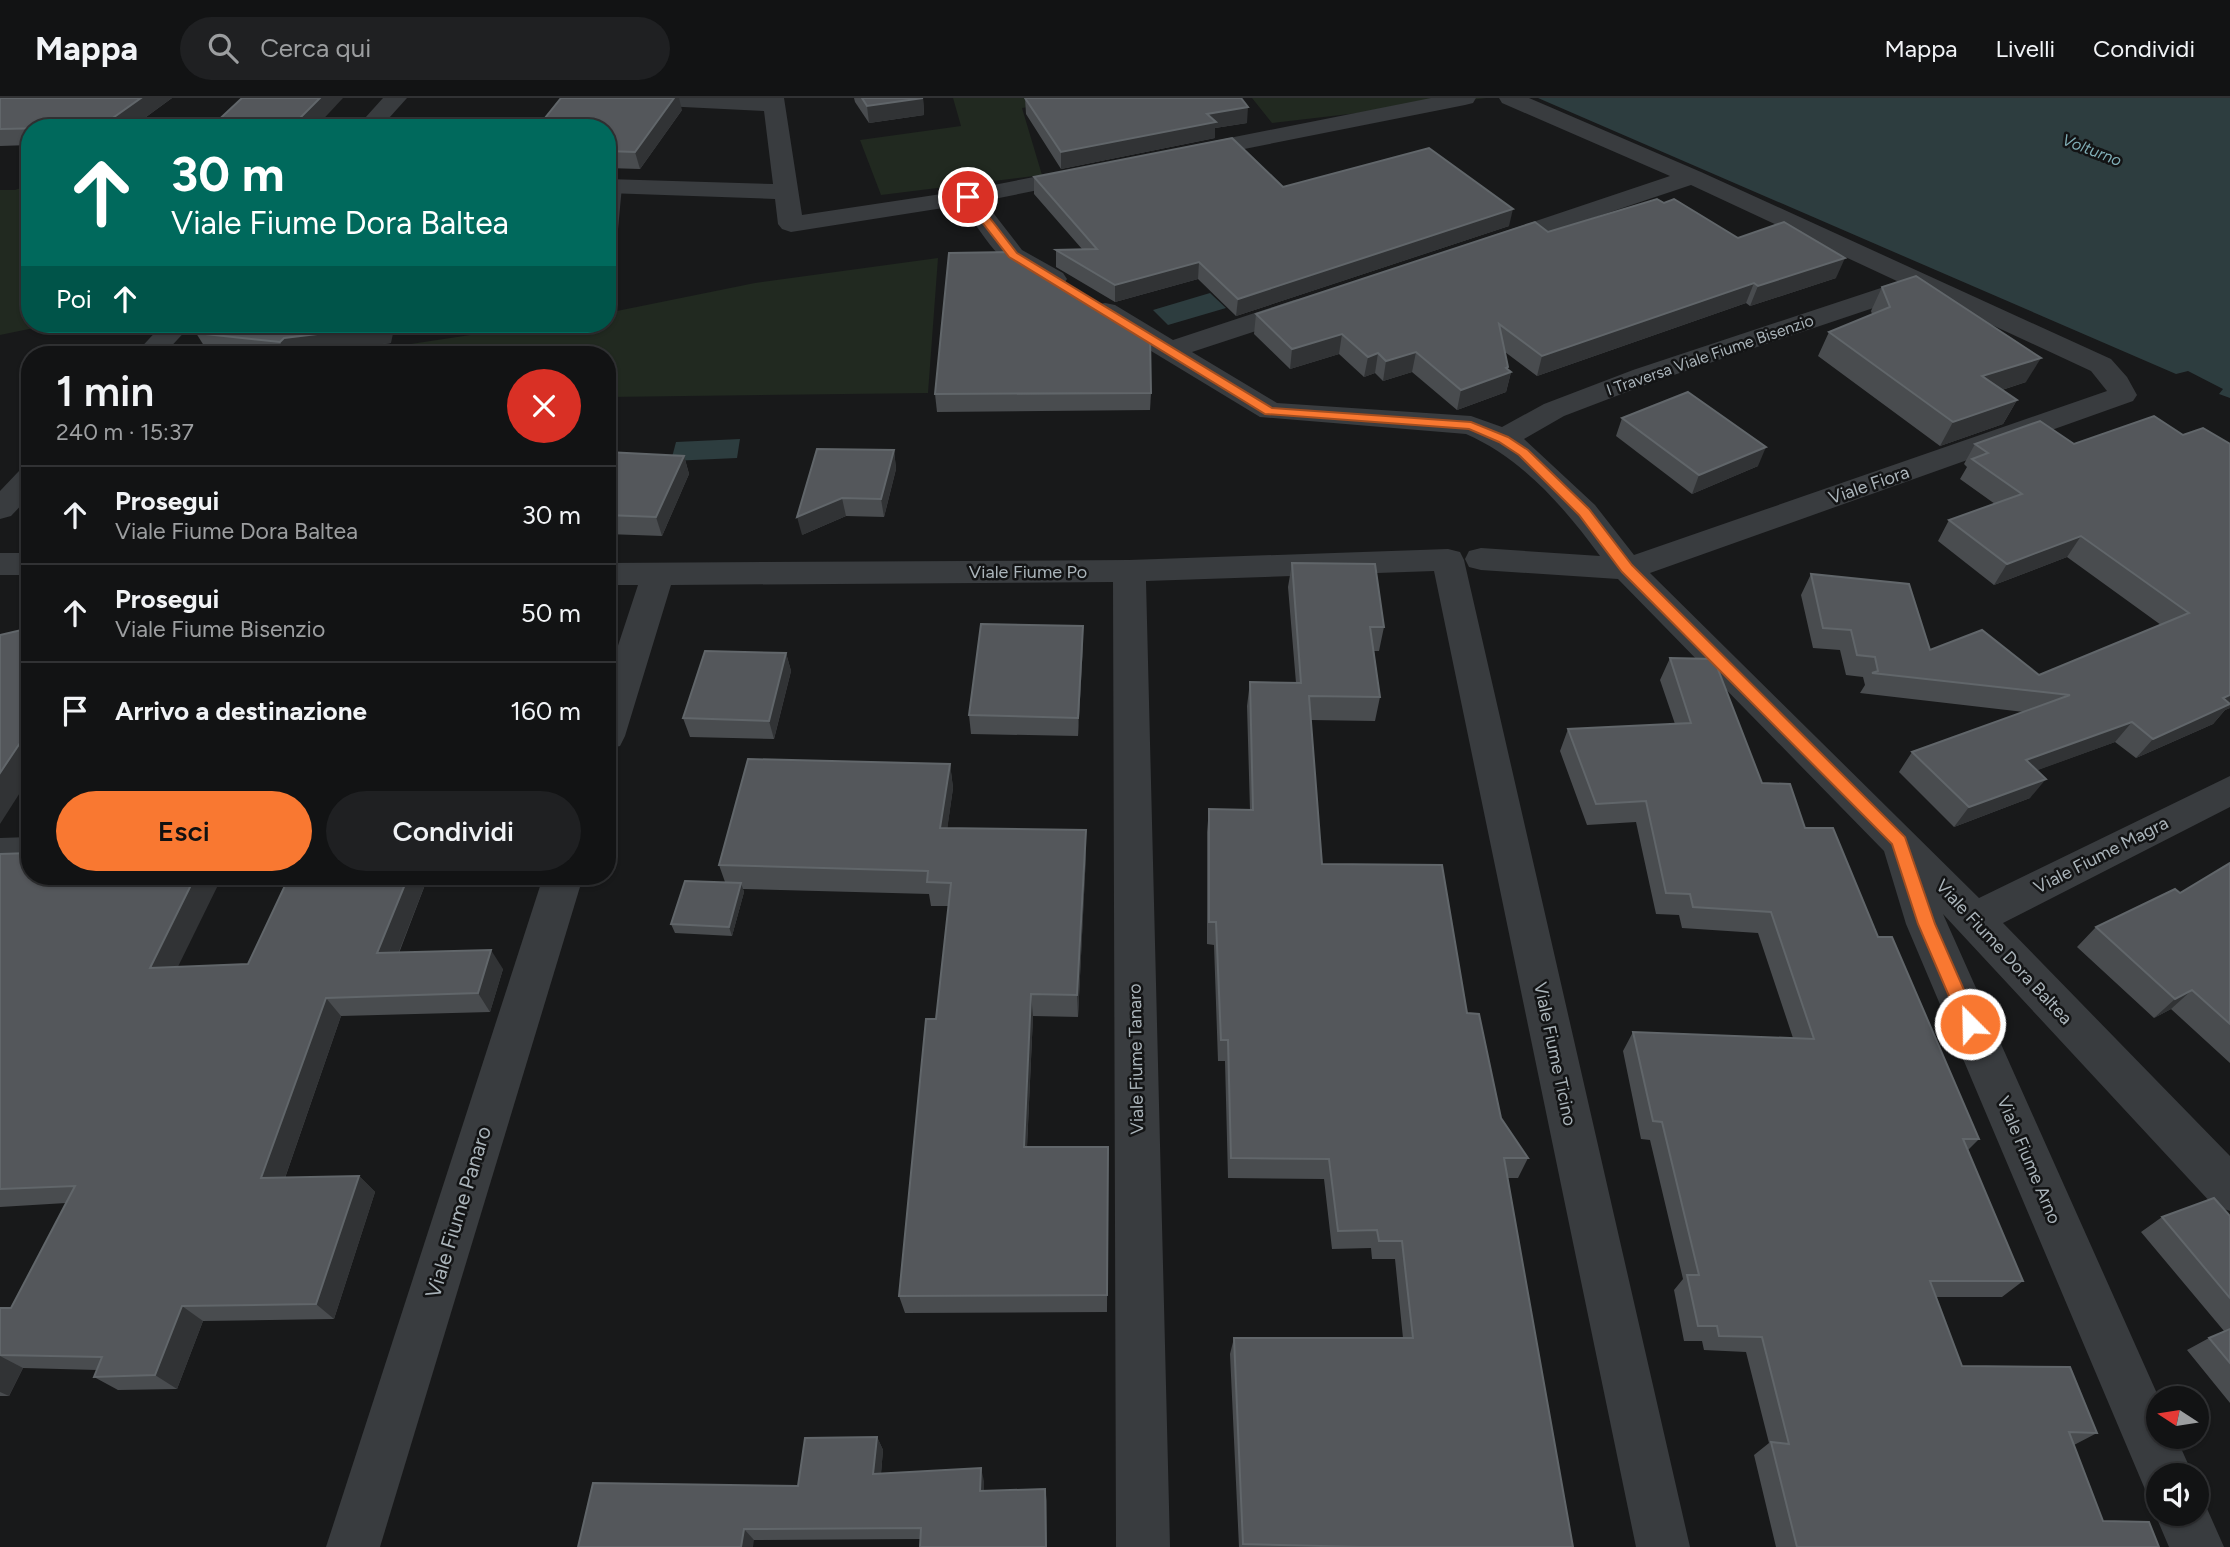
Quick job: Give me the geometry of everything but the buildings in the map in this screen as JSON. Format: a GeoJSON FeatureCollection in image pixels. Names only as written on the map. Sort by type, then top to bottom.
{"type":"FeatureCollection","features":[{"type":"Feature","properties":{"kind":"street"},"geometry":{"type":"LineString","coordinates":[[376,119],[396,98]]}},
{"type":"Feature","properties":{"kind":"street"},"geometry":{"type":"LineString","coordinates":[[643,98],[773,102],[792,224],[968,197],[1102,170]]}},
{"type":"Feature","properties":{"kind":"street"},"geometry":{"type":"LineString","coordinates":[[1170,157],[1465,98]]}},
{"type":"Feature","properties":{"kind":"street"},"geometry":{"type":"LineString","coordinates":[[1510,98],[1692,177],[1923,283]]}},
{"type":"Feature","properties":{"kind":"street"},"geometry":{"type":"LineString","coordinates":[[1470,251],[1692,177]]}},
{"type":"Feature","properties":{"kind":"street"},"geometry":{"type":"LineString","coordinates":[[616,186],[786,192]]}},
{"type":"Feature","properties":{"kind":"street","name":"Viale Fiume Dora Baltea"},"geometry":{"type":"LineString","coordinates":[[968,197],[1013,255],[1270,411],[1471,425],[1503,439],[1524,453],[1584,512],[1627,569],[1899,841],[2230,1189]]}},
{"type":"Feature","properties":{"kind":"street","name":"Viale Fiora"},"geometry":{"type":"LineString","coordinates":[[1627,569],[2123,395],[2117,383],[2101,365],[1923,283]]}},
{"type":"Feature","properties":{"kind":"street","name":"I Traversa Viale Fiume Bisenzio"},"geometry":{"type":"LineString","coordinates":[[1503,439],[1554,410],[1643,376],[1923,283]]}},
{"type":"Feature","properties":{"kind":"street"},"geometry":{"type":"LineString","coordinates":[[1170,350],[1326,298]]}},
{"type":"Feature","properties":{"kind":"street"},"geometry":{"type":"LineString","coordinates":[[157,346],[169,333]]}},
{"type":"Feature","properties":{"kind":"street"},"geometry":{"type":"LineString","coordinates":[[0,509],[21,487]]}},
{"type":"Feature","properties":{"kind":"street","name":"Viale Fiume Po"},"geometry":{"type":"LineString","coordinates":[[616,573],[1129,571],[1464,560],[1627,569]]}},
{"type":"Feature","properties":{"kind":"street","name":"Viale Fiume Ticino"},"geometry":{"type":"LineString","coordinates":[[1464,560],[1663,1547]]}},
{"type":"Feature","properties":{"kind":"street"},"geometry":{"type":"LineString","coordinates":[[0,564],[21,564]]}},
{"type":"Feature","properties":{"kind":"street","name":"Viale Fiume Tanaro"},"geometry":{"type":"LineString","coordinates":[[1129,571],[1143,1547]]}},
{"type":"Feature","properties":{"kind":"street"},"geometry":{"type":"LineString","coordinates":[[616,707],[658,574]]}},
{"type":"Feature","properties":{"kind":"street","name":"Viale Fiume Magra"},"geometry":{"type":"LineString","coordinates":[[1972,920],[2230,790]]}},
{"type":"Feature","properties":{"kind":"street","name":"Viale Fiume Arno"},"geometry":{"type":"LineString","coordinates":[[1899,841],[1926,924],[2161,1463]]}},
{"type":"Feature","properties":{"kind":"street"},"geometry":{"type":"LineString","coordinates":[[0,853],[21,852]]}},
{"type":"Feature","properties":{"kind":"street","name":"Viale Fiume Panaro"},"geometry":{"type":"LineString","coordinates":[[353,1547],[560,885]]}},
{"type":"Feature","properties":{"kind":"street"},"geometry":{"type":"LineString","coordinates":[[2187,1526],[2197,1547]]}},
{"type":"Feature","properties":{"kind":"shaded area"},"geometry":{"type":"Polygon","coordinates":[[[953,98],[1056,98],[1059,102],[1022,108],[1042,175],[881,195],[860,140],[961,126],[953,98]]]}},
{"type":"Feature","properties":{"kind":"shaded area"},"geometry":{"type":"Polygon","coordinates":[[[1252,98],[1487,98],[1272,123],[1252,98]]]}},
{"type":"Feature","properties":{"kind":"shaded area"},"geometry":{"type":"Polygon","coordinates":[[[21,188],[21,331],[0,335],[0,190],[21,188]]]}},
{"type":"Feature","properties":{"kind":"shaded area"},"geometry":{"type":"Polygon","coordinates":[[[938,258],[928,393],[616,397],[616,346],[398,346],[484,333],[616,333],[616,311],[755,283],[938,258]]]}},
{"type":"Feature","properties":{"kind":"water","name":"Volturno"},"geometry":{"type":"Polygon","coordinates":[[[1538,98],[2230,98],[2230,398],[2219,394],[2223,389],[2188,371],[2176,374],[1538,98]]]}},
{"type":"Feature","properties":{"kind":"water"},"geometry":{"type":"Polygon","coordinates":[[[1210,293],[1226,308],[1168,325],[1153,310],[1210,293]]]}},
{"type":"Feature","properties":{"kind":"water"},"geometry":{"type":"Polygon","coordinates":[[[740,439],[737,458],[671,461],[676,442],[740,439]]]}},
{"type":"Feature","properties":{"kind":"route"},"geometry":{"type":"LineString","coordinates":[[968,197],[1013,255],[1270,411],[1471,425],[1503,439],[1524,453],[1584,512],[1627,569],[1899,841],[1926,924],[1970,1024]]}}]}
